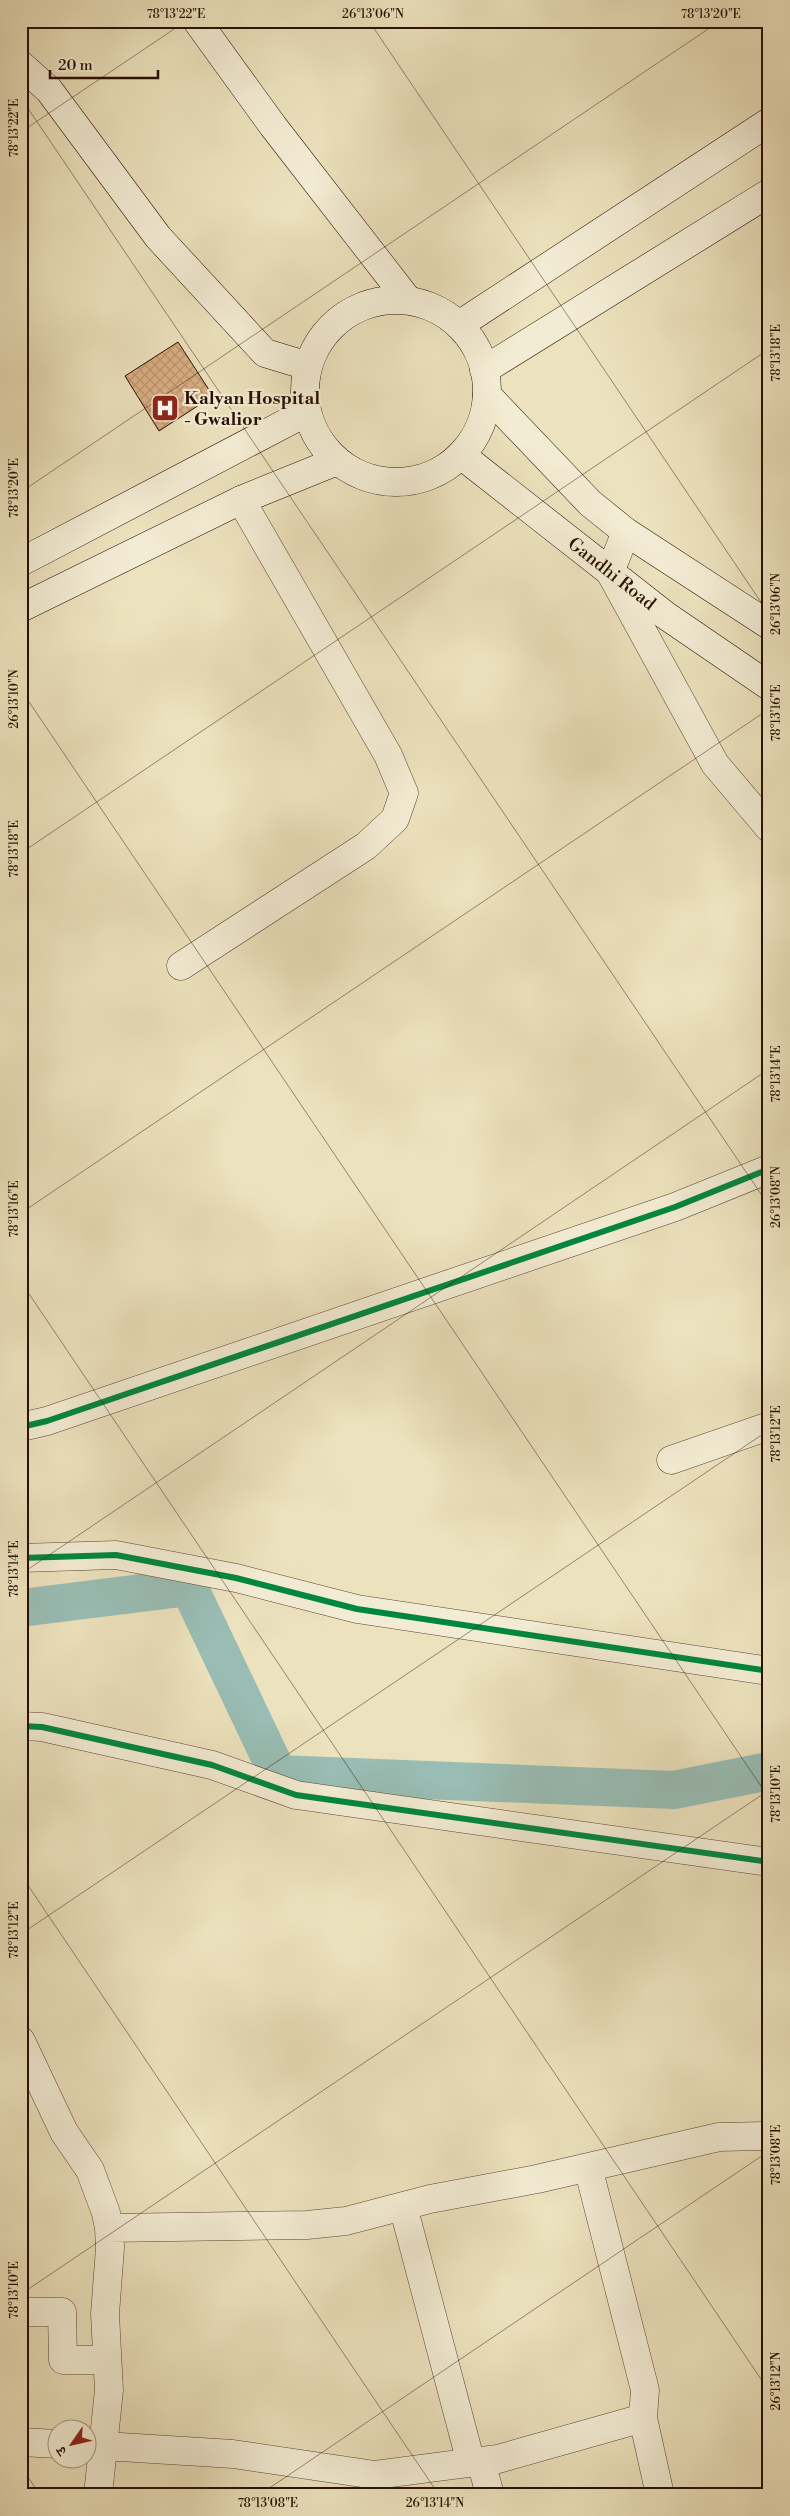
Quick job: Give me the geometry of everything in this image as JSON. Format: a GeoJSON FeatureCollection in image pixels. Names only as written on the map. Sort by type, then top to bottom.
{"type":"FeatureCollection","features":[{"type":"Feature","properties":{"kind":"street"},"geometry":{"type":"LineString","coordinates":[[197,21],[272,126],[408,300]]}},
{"type":"Feature","properties":{"kind":"street"},"geometry":{"type":"LineString","coordinates":[[21,65],[50,90],[158,237],[265,353],[308,366]]}},
{"type":"Feature","properties":{"kind":"street"},"geometry":{"type":"LineString","coordinates":[[459,325],[769,122]]}},
{"type":"Feature","properties":{"kind":"street"},"geometry":{"type":"LineString","coordinates":[[486,382],[766,201]]}},
{"type":"Feature","properties":{"kind":"street"},"geometry":{"type":"LineString","coordinates":[[382,300],[408,300],[435,309],[459,325],[475,346],[486,382],[483,417],[475,437],[461,455],[440,471],[414,480],[387,481],[360,475],[337,460],[318,438],[307,412],[305,389],[308,366],[318,342],[335,322],[357,308],[382,300]]}},
{"type":"Feature","properties":{"kind":"street"},"geometry":{"type":"LineString","coordinates":[[486,382],[590,503],[626,532],[769,626]]}},
{"type":"Feature","properties":{"kind":"street"},"geometry":{"type":"LineString","coordinates":[[21,562],[307,412]]}},
{"type":"Feature","properties":{"kind":"street","name":"Gandhi Road"},"geometry":{"type":"LineString","coordinates":[[461,455],[665,616],[769,686]]}},
{"type":"Feature","properties":{"kind":"street"},"geometry":{"type":"LineString","coordinates":[[21,608],[241,500],[337,460]]}},
{"type":"Feature","properties":{"kind":"street"},"geometry":{"type":"LineString","coordinates":[[181,966],[366,846],[395,819],[404,793],[388,755],[241,500]]}},
{"type":"Feature","properties":{"kind":"street"},"geometry":{"type":"LineString","coordinates":[[626,532],[610,572],[715,764],[769,828]]}},
{"type":"Feature","properties":{"kind":"street"},"geometry":{"type":"LineString","coordinates":[[21,1427],[56,1417],[666,1210],[769,1169]]}},
{"type":"Feature","properties":{"kind":"street"},"geometry":{"type":"LineString","coordinates":[[671,1460],[769,1426]]}},
{"type":"Feature","properties":{"kind":"street"},"geometry":{"type":"LineString","coordinates":[[21,1558],[116,1555],[236,1578],[357,1609],[769,1671]]}},
{"type":"Feature","properties":{"kind":"street"},"geometry":{"type":"LineString","coordinates":[[21,1726],[42,1727],[212,1765],[296,1795],[769,1862]]}},
{"type":"Feature","properties":{"kind":"street"},"geometry":{"type":"LineString","coordinates":[[21,2041],[64,2132],[90,2170],[106,2213],[109,2228],[110,2248],[105,2314],[108,2390],[98,2437]]}},
{"type":"Feature","properties":{"kind":"street"},"geometry":{"type":"LineString","coordinates":[[109,2228],[307,2224],[346,2221],[403,2206],[588,2168],[718,2137],[769,2136]]}},
{"type":"Feature","properties":{"kind":"street"},"geometry":{"type":"LineString","coordinates":[[588,2168],[645,2390],[643,2418],[660,2495]]}},
{"type":"Feature","properties":{"kind":"street"},"geometry":{"type":"LineString","coordinates":[[403,2206],[476,2462],[490,2495]]}},
{"type":"Feature","properties":{"kind":"street"},"geometry":{"type":"LineString","coordinates":[[21,2312],[62,2312],[63,2360],[107,2360]]}},
{"type":"Feature","properties":{"kind":"street"},"geometry":{"type":"LineString","coordinates":[[98,2446],[233,2454],[375,2475],[476,2462],[643,2418]]}},
{"type":"Feature","properties":{"kind":"street"},"geometry":{"type":"LineString","coordinates":[[21,2442],[48,2443]]}},
{"type":"Feature","properties":{"kind":"street"},"geometry":{"type":"LineString","coordinates":[[97,2468],[98,2495]]}},
{"type":"Feature","properties":{"kind":"building"},"geometry":{"type":"Polygon","coordinates":[[[178,342],[213,396],[159,431],[125,376],[178,342]]]}},
{"type":"Feature","properties":{"kind":"waterway"},"geometry":{"type":"LineString","coordinates":[[21,1608],[189,1587],[278,1774],[674,1790],[769,1771]]}},
{"type":"Feature","properties":{"kind":"cycle path"},"geometry":{"type":"LineString","coordinates":[[21,1427],[47,1421],[675,1207],[769,1169]]}},
{"type":"Feature","properties":{"kind":"cycle path"},"geometry":{"type":"LineString","coordinates":[[21,1558],[116,1555],[236,1578],[357,1609],[769,1671]]}},
{"type":"Feature","properties":{"kind":"cycle path"},"geometry":{"type":"LineString","coordinates":[[21,1726],[42,1727],[212,1765],[296,1795],[769,1862]]}},
{"type":"Feature","properties":{"kind":"place","name":"Kalyan Hospital - Gwalior"},"geometry":{"type":"Point","coordinates":[165,408]}}]}
